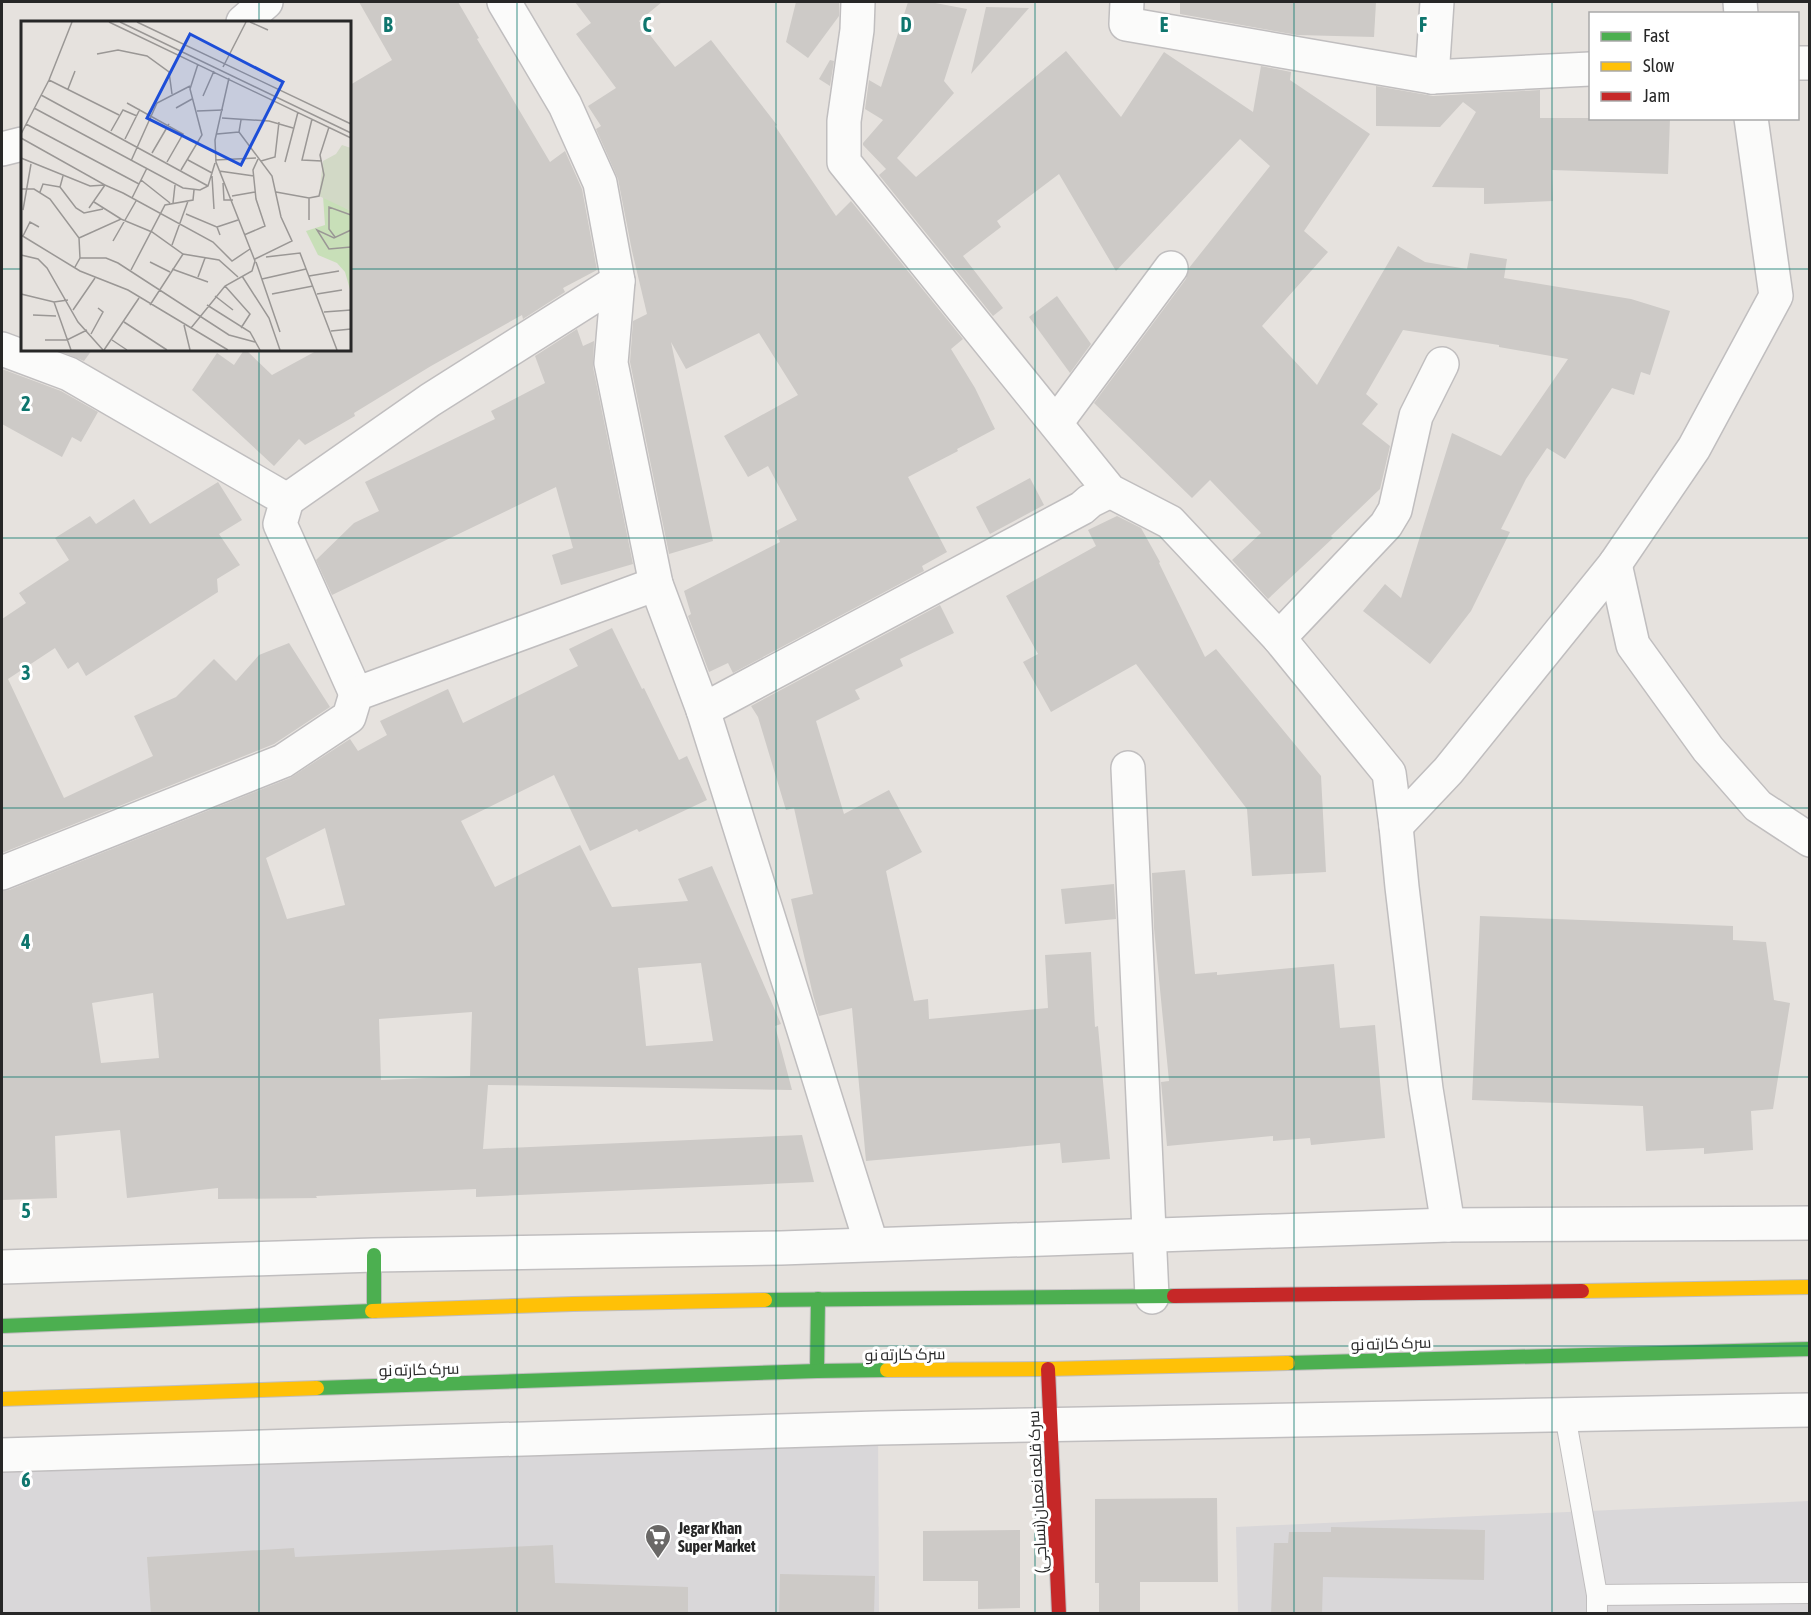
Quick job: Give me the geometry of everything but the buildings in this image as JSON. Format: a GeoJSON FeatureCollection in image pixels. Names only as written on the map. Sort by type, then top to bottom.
{"type":"FeatureCollection","features":[{"type":"Feature","properties":{"kind":"main road"},"geometry":{"type":"LineString","coordinates":[[374,1255],[374,1311]]}},
{"type":"Feature","properties":{"kind":"main road"},"geometry":{"type":"LineString","coordinates":[[2,1326],[642,1302],[1809,1287]]}},
{"type":"Feature","properties":{"kind":"main road"},"geometry":{"type":"LineString","coordinates":[[817,1371],[818,1299]]}},
{"type":"Feature","properties":{"kind":"main road","name":"سرک کارته نو"},"geometry":{"type":"LineString","coordinates":[[2,1399],[817,1371],[1048,1369],[1809,1348]]}},
{"type":"Feature","properties":{"kind":"main road","name":"سرک قلعه نعمان(نساجی)"},"geometry":{"type":"LineString","coordinates":[[1048,1369],[1059,1614]]}},
{"type":"Feature","properties":{"kind":"street"},"geometry":{"type":"LineString","coordinates":[[244,21],[266,2]]}},
{"type":"Feature","properties":{"kind":"street"},"geometry":{"type":"LineString","coordinates":[[504,2],[565,105],[600,183],[618,282],[611,363],[656,584],[703,710],[871,1243]]}},
{"type":"Feature","properties":{"kind":"street"},"geometry":{"type":"LineString","coordinates":[[858,2],[857,30],[844,121],[844,162],[1110,491],[1170,522],[1279,638],[1389,773],[1425,1089],[1448,1225]]}},
{"type":"Feature","properties":{"kind":"street"},"geometry":{"type":"LineString","coordinates":[[1127,2],[1126,24],[1432,77],[1589,69]]}},
{"type":"Feature","properties":{"kind":"street"},"geometry":{"type":"LineString","coordinates":[[1432,77],[1437,2]]}},
{"type":"Feature","properties":{"kind":"street"},"geometry":{"type":"LineString","coordinates":[[1396,826],[1448,771],[1615,564],[1694,448],[1776,296],[1750,120]]}},
{"type":"Feature","properties":{"kind":"street"},"geometry":{"type":"LineString","coordinates":[[2,149],[21,144]]}},
{"type":"Feature","properties":{"kind":"street"},"geometry":{"type":"LineString","coordinates":[[1056,423],[1171,268]]}},
{"type":"Feature","properties":{"kind":"street"},"geometry":{"type":"LineString","coordinates":[[2,873],[283,761],[349,717],[356,694],[280,524],[287,500],[430,400],[618,282]]}},
{"type":"Feature","properties":{"kind":"street"},"geometry":{"type":"LineString","coordinates":[[2,349],[69,374],[287,500]]}},
{"type":"Feature","properties":{"kind":"street"},"geometry":{"type":"LineString","coordinates":[[1279,638],[1386,525],[1395,510],[1416,416],[1443,364]]}},
{"type":"Feature","properties":{"kind":"street"},"geometry":{"type":"LineString","coordinates":[[703,710],[1083,508],[1090,501],[1110,491]]}},
{"type":"Feature","properties":{"kind":"street"},"geometry":{"type":"LineString","coordinates":[[1615,564],[1633,645],[1708,749],[1758,806],[1809,840]]}},
{"type":"Feature","properties":{"kind":"street"},"geometry":{"type":"LineString","coordinates":[[356,694],[656,584]]}},
{"type":"Feature","properties":{"kind":"street"},"geometry":{"type":"LineString","coordinates":[[1128,768],[1152,1297]]}},
{"type":"Feature","properties":{"kind":"street"},"geometry":{"type":"LineString","coordinates":[[2,1267],[374,1255],[781,1248],[871,1243],[1448,1225],[1809,1223]]}},
{"type":"Feature","properties":{"kind":"street"},"geometry":{"type":"LineString","coordinates":[[2,1455],[1050,1423],[1809,1410]]}},
{"type":"Feature","properties":{"kind":"lane"},"geometry":{"type":"LineString","coordinates":[[1565,1415],[1597,1604],[1809,1593]]}},
{"type":"Feature","properties":{"kind":"shaded area"},"geometry":{"type":"Polygon","coordinates":[[[878,1428],[879,1613],[2,1613],[2,1455],[878,1428]]]}},
{"type":"Feature","properties":{"kind":"shaded area"},"geometry":{"type":"Polygon","coordinates":[[[1809,1501],[1809,1613],[1238,1613],[1236,1527],[1809,1501]]]}},
{"type":"Feature","properties":{"kind":"traffic: fast"},"geometry":{"type":"LineString","coordinates":[[374,1255],[374,1311]]}},
{"type":"Feature","properties":{"kind":"traffic: fast"},"geometry":{"type":"LineString","coordinates":[[765,1300],[1174,1296]]}},
{"type":"Feature","properties":{"kind":"traffic: fast"},"geometry":{"type":"LineString","coordinates":[[817,1371],[818,1299]]}},
{"type":"Feature","properties":{"kind":"traffic: fast"},"geometry":{"type":"LineString","coordinates":[[2,1326],[372,1311]]}},
{"type":"Feature","properties":{"kind":"traffic: fast"},"geometry":{"type":"LineString","coordinates":[[1288,1363],[1810,1349]]}},
{"type":"Feature","properties":{"kind":"traffic: fast"},"geometry":{"type":"LineString","coordinates":[[317,1388],[887,1370]]}},
{"type":"Feature","properties":{"kind":"traffic: slow"},"geometry":{"type":"LineString","coordinates":[[1582,1291],[1810,1287]]}},
{"type":"Feature","properties":{"kind":"traffic: slow"},"geometry":{"type":"LineString","coordinates":[[372,1311],[765,1300]]}},
{"type":"Feature","properties":{"kind":"traffic: slow"},"geometry":{"type":"LineString","coordinates":[[887,1370],[1048,1369],[1288,1363]]}},
{"type":"Feature","properties":{"kind":"traffic: slow"},"geometry":{"type":"LineString","coordinates":[[2,1399],[317,1388]]}},
{"type":"Feature","properties":{"kind":"traffic: jam"},"geometry":{"type":"LineString","coordinates":[[1174,1296],[1582,1291]]}},
{"type":"Feature","properties":{"kind":"traffic: jam"},"geometry":{"type":"LineString","coordinates":[[1048,1369],[1059,1614]]}},
{"type":"Feature","properties":{"kind":"place","name":"Jegar Khan Super Market"},"geometry":{"type":"Point","coordinates":[658,1560]}}]}
